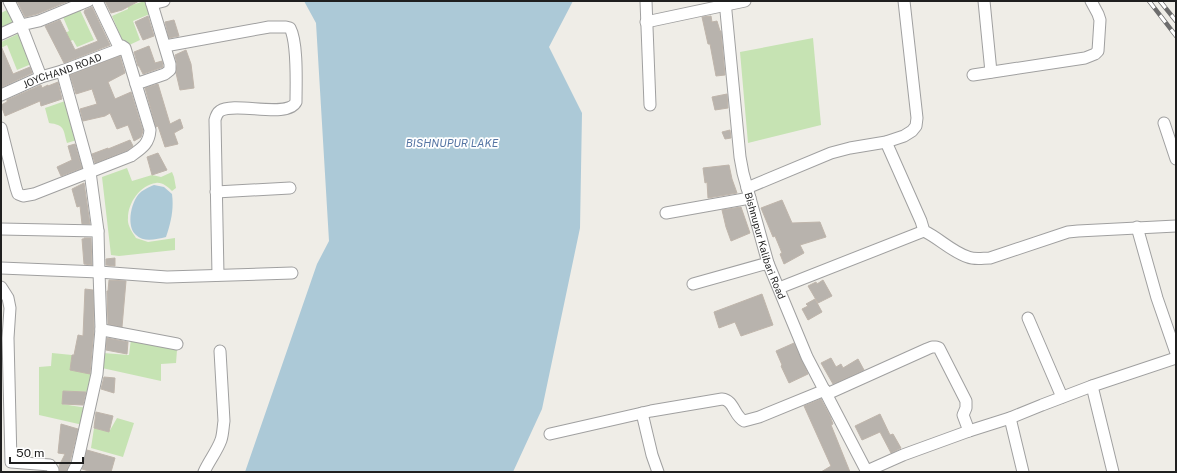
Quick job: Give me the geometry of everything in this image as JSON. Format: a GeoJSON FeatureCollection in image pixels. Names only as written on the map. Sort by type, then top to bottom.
{"type":"FeatureCollection","features":[{"type":"Feature","properties":{"kind":"street"},"geometry":{"type":"LineString","coordinates":[[9,1],[21,25],[41,77]]}},
{"type":"Feature","properties":{"kind":"street"},"geometry":{"type":"LineString","coordinates":[[1,34],[21,25],[39,20],[88,1]]}},
{"type":"Feature","properties":{"kind":"street"},"geometry":{"type":"LineString","coordinates":[[1,128],[16,188],[18,194],[23,196],[34,194],[131,156],[148,143],[150,130],[125,48],[121,48],[97,1]]}},
{"type":"Feature","properties":{"kind":"street"},"geometry":{"type":"LineString","coordinates":[[136,84],[165,74],[170,70],[170,64],[152,3],[164,1]]}},
{"type":"Feature","properties":{"kind":"street"},"geometry":{"type":"LineString","coordinates":[[646,1],[650,105]]}},
{"type":"Feature","properties":{"kind":"street"},"geometry":{"type":"LineString","coordinates":[[646,22],[725,3],[745,1]]}},
{"type":"Feature","properties":{"kind":"street"},"geometry":{"type":"LineString","coordinates":[[666,212],[748,193],[832,153],[850,148],[886,142],[904,136],[912,131],[916,126],[917,118],[904,1]]}},
{"type":"Feature","properties":{"kind":"street"},"geometry":{"type":"LineString","coordinates":[[984,1],[991,72]]}},
{"type":"Feature","properties":{"kind":"street"},"geometry":{"type":"LineString","coordinates":[[973,75],[1085,58],[1095,54],[1098,51],[1100,20],[1091,1]]}},
{"type":"Feature","properties":{"kind":"street","name":"Bishnupur Kalibari Road"},"geometry":{"type":"LineString","coordinates":[[725,3],[740,157],[748,193],[768,263],[807,357],[867,471]]}},
{"type":"Feature","properties":{"kind":"street"},"geometry":{"type":"LineString","coordinates":[[165,46],[269,27],[290,28],[294,39],[296,71],[296,102],[294,105],[289,108],[261,110],[232,108],[224,109],[219,112],[216,120],[218,275]]}},
{"type":"Feature","properties":{"kind":"street","name":"JOYCHAND ROAD"},"geometry":{"type":"LineString","coordinates":[[1,95],[41,77],[62,71],[121,48]]}},
{"type":"Feature","properties":{"kind":"street"},"geometry":{"type":"LineString","coordinates":[[62,71],[90,172],[98,231],[101,329],[97,374],[77,464],[73,472]]}},
{"type":"Feature","properties":{"kind":"street"},"geometry":{"type":"LineString","coordinates":[[1164,123],[1176,160]]}},
{"type":"Feature","properties":{"kind":"street"},"geometry":{"type":"LineString","coordinates":[[886,142],[924,231],[967,257],[977,259],[990,258],[1068,232],[1176,226]]}},
{"type":"Feature","properties":{"kind":"street"},"geometry":{"type":"LineString","coordinates":[[216,192],[290,188]]}},
{"type":"Feature","properties":{"kind":"street"},"geometry":{"type":"LineString","coordinates":[[1137,228],[1157,298],[1176,353]]}},
{"type":"Feature","properties":{"kind":"street"},"geometry":{"type":"LineString","coordinates":[[1,229],[98,231]]}},
{"type":"Feature","properties":{"kind":"street"},"geometry":{"type":"LineString","coordinates":[[779,288],[924,231]]}},
{"type":"Feature","properties":{"kind":"street"},"geometry":{"type":"LineString","coordinates":[[692,284],[768,263]]}},
{"type":"Feature","properties":{"kind":"street"},"geometry":{"type":"LineString","coordinates":[[1,268],[99,272],[167,277],[292,273]]}},
{"type":"Feature","properties":{"kind":"street"},"geometry":{"type":"LineString","coordinates":[[3,292],[10,308],[6,462],[50,465],[53,472]]}},
{"type":"Feature","properties":{"kind":"street"},"geometry":{"type":"LineString","coordinates":[[1028,318],[1062,397]]}},
{"type":"Feature","properties":{"kind":"street"},"geometry":{"type":"LineString","coordinates":[[101,329],[177,344]]}},
{"type":"Feature","properties":{"kind":"street"},"geometry":{"type":"LineString","coordinates":[[550,434],[642,413],[724,399],[733,407],[738,417],[744,421],[759,417],[826,392],[927,348],[936,347],[939,348],[966,401],[966,408],[963,415],[969,431]]}},
{"type":"Feature","properties":{"kind":"street"},"geometry":{"type":"LineString","coordinates":[[204,472],[222,438],[224,420],[220,351]]}},
{"type":"Feature","properties":{"kind":"street"},"geometry":{"type":"LineString","coordinates":[[867,471],[903,455],[1010,418],[1092,386],[1176,358]]}},
{"type":"Feature","properties":{"kind":"street"},"geometry":{"type":"LineString","coordinates":[[1092,386],[1113,472]]}},
{"type":"Feature","properties":{"kind":"street"},"geometry":{"type":"LineString","coordinates":[[642,413],[652,455],[658,472]]}},
{"type":"Feature","properties":{"kind":"street"},"geometry":{"type":"LineString","coordinates":[[1010,418],[1023,472]]}},
{"type":"Feature","properties":{"kind":"green space"},"geometry":{"type":"Polygon","coordinates":[[[145,1],[153,1],[157,11],[133,21],[140,40],[125,47],[112,16],[128,9],[128,6],[145,1]]]}},
{"type":"Feature","properties":{"kind":"green space"},"geometry":{"type":"Polygon","coordinates":[[[9,9],[17,23],[1,29],[1,13],[9,9]]]}},
{"type":"Feature","properties":{"kind":"green space"},"geometry":{"type":"Polygon","coordinates":[[[80,10],[94,40],[77,47],[73,40],[57,46],[54,39],[69,31],[63,17],[80,10]]]}},
{"type":"Feature","properties":{"kind":"green space"},"geometry":{"type":"Polygon","coordinates":[[[22,32],[36,62],[17,70],[7,45],[1,48],[1,42],[22,32]]]}},
{"type":"Feature","properties":{"kind":"green space"},"geometry":{"type":"Polygon","coordinates":[[[813,38],[821,125],[748,143],[740,52],[813,38]]]}},
{"type":"Feature","properties":{"kind":"green space"},"geometry":{"type":"Polygon","coordinates":[[[68,100],[80,139],[67,143],[62,128],[58,125],[49,123],[45,108],[68,100]]]}},
{"type":"Feature","properties":{"kind":"green space"},"geometry":{"type":"Polygon","coordinates":[[[127,168],[132,181],[152,175],[161,177],[172,172],[176,188],[172,191],[160,183],[150,184],[145,187],[136,196],[130,206],[128,223],[136,238],[148,242],[175,238],[175,250],[119,256],[111,255],[102,177],[127,168]]]}},
{"type":"Feature","properties":{"kind":"green space"},"geometry":{"type":"Polygon","coordinates":[[[131,339],[177,350],[176,363],[161,364],[161,381],[102,368],[103,353],[129,355],[131,339]]]}},
{"type":"Feature","properties":{"kind":"green space"},"geometry":{"type":"Polygon","coordinates":[[[52,353],[72,355],[70,370],[94,374],[91,392],[63,391],[62,404],[87,408],[83,425],[39,415],[39,367],[51,366],[52,353]]]}},
{"type":"Feature","properties":{"kind":"green space"},"geometry":{"type":"Polygon","coordinates":[[[117,418],[134,423],[123,457],[91,448],[94,428],[109,432],[117,418]]]}},
{"type":"Feature","properties":{"kind":"water","name":"BISHNUPUR LAKE"},"geometry":{"type":"Polygon","coordinates":[[[304,1],[573,1],[549,47],[582,113],[580,228],[542,409],[513,472],[245,472],[317,264],[329,241],[316,23],[304,1]]]}},
{"type":"Feature","properties":{"kind":"water"},"geometry":{"type":"Polygon","coordinates":[[[154,185],[164,187],[172,194],[172,216],[166,237],[147,240],[136,235],[130,221],[135,199],[144,190],[154,185]]]}},
{"type":"Feature","properties":{"kind":"building"},"geometry":{"type":"Polygon","coordinates":[[[17,1],[69,1],[37,14],[25,17],[17,1]]]}},
{"type":"Feature","properties":{"kind":"building"},"geometry":{"type":"Polygon","coordinates":[[[105,1],[139,1],[122,10],[111,13],[105,1]]]}},
{"type":"Feature","properties":{"kind":"building"},"geometry":{"type":"Polygon","coordinates":[[[92,7],[110,45],[64,63],[45,26],[60,20],[75,50],[98,41],[84,12],[92,7]]]}},
{"type":"Feature","properties":{"kind":"building"},"geometry":{"type":"Polygon","coordinates":[[[148,16],[154,36],[143,40],[135,22],[148,16]]]}},
{"type":"Feature","properties":{"kind":"building"},"geometry":{"type":"Polygon","coordinates":[[[711,16],[712,22],[717,21],[721,31],[725,75],[716,76],[710,44],[708,44],[702,17],[711,16]]]}},
{"type":"Feature","properties":{"kind":"building"},"geometry":{"type":"Polygon","coordinates":[[[174,20],[179,36],[169,38],[165,22],[174,20]]]}},
{"type":"Feature","properties":{"kind":"building"},"geometry":{"type":"Polygon","coordinates":[[[1,46],[13,74],[30,67],[32,73],[2,87],[1,46]]]}},
{"type":"Feature","properties":{"kind":"building"},"geometry":{"type":"Polygon","coordinates":[[[149,46],[155,63],[162,61],[163,67],[143,74],[138,66],[134,52],[149,46]]]}},
{"type":"Feature","properties":{"kind":"building"},"geometry":{"type":"Polygon","coordinates":[[[186,50],[191,64],[194,88],[180,90],[176,73],[177,64],[175,55],[186,50]]]}},
{"type":"Feature","properties":{"kind":"building"},"geometry":{"type":"Polygon","coordinates":[[[120,56],[125,73],[108,82],[115,99],[131,92],[143,131],[141,137],[134,141],[128,125],[117,129],[110,113],[105,116],[83,121],[80,109],[97,104],[92,89],[76,94],[70,75],[120,56]]]}},
{"type":"Feature","properties":{"kind":"building"},"geometry":{"type":"Polygon","coordinates":[[[58,82],[62,99],[41,106],[40,101],[5,116],[1,105],[7,102],[7,100],[41,85],[42,88],[58,82]]]}},
{"type":"Feature","properties":{"kind":"building"},"geometry":{"type":"Polygon","coordinates":[[[158,84],[170,124],[180,119],[183,128],[174,133],[178,144],[165,147],[158,126],[156,127],[145,88],[158,84]]]}},
{"type":"Feature","properties":{"kind":"building"},"geometry":{"type":"Polygon","coordinates":[[[727,94],[728,108],[715,110],[712,97],[727,94]]]}},
{"type":"Feature","properties":{"kind":"building"},"geometry":{"type":"Polygon","coordinates":[[[730,130],[731,138],[725,139],[722,132],[730,130]]]}},
{"type":"Feature","properties":{"kind":"building"},"geometry":{"type":"Polygon","coordinates":[[[130,140],[133,146],[128,150],[95,163],[92,154],[130,140]]]}},
{"type":"Feature","properties":{"kind":"building"},"geometry":{"type":"Polygon","coordinates":[[[75,144],[82,168],[61,176],[57,167],[72,160],[68,146],[75,144]]]}},
{"type":"Feature","properties":{"kind":"building"},"geometry":{"type":"Polygon","coordinates":[[[158,153],[167,170],[152,175],[147,157],[158,153]]]}},
{"type":"Feature","properties":{"kind":"building"},"geometry":{"type":"Polygon","coordinates":[[[729,165],[737,193],[708,198],[707,182],[705,183],[703,168],[729,165]]]}},
{"type":"Feature","properties":{"kind":"building"},"geometry":{"type":"Polygon","coordinates":[[[84,183],[90,224],[82,224],[80,206],[77,207],[72,189],[84,183]]]}},
{"type":"Feature","properties":{"kind":"building"},"geometry":{"type":"Polygon","coordinates":[[[782,200],[792,223],[820,222],[826,237],[800,245],[804,253],[784,264],[780,254],[782,253],[775,236],[773,237],[761,208],[782,200]]]}},
{"type":"Feature","properties":{"kind":"building"},"geometry":{"type":"Polygon","coordinates":[[[741,207],[750,233],[731,241],[722,210],[741,207]]]}},
{"type":"Feature","properties":{"kind":"building"},"geometry":{"type":"Polygon","coordinates":[[[91,238],[92,265],[84,264],[82,239],[91,238]]]}},
{"type":"Feature","properties":{"kind":"building"},"geometry":{"type":"Polygon","coordinates":[[[115,258],[115,266],[106,265],[106,259],[115,258]]]}},
{"type":"Feature","properties":{"kind":"building"},"geometry":{"type":"Polygon","coordinates":[[[109,280],[126,281],[122,327],[108,324],[107,291],[109,280]]]}},
{"type":"Feature","properties":{"kind":"building"},"geometry":{"type":"Polygon","coordinates":[[[823,280],[832,296],[818,303],[808,286],[816,282],[817,284],[823,280]]]}},
{"type":"Feature","properties":{"kind":"building"},"geometry":{"type":"Polygon","coordinates":[[[85,289],[93,290],[94,329],[90,374],[70,370],[72,355],[74,355],[78,335],[83,336],[85,289]]]}},
{"type":"Feature","properties":{"kind":"building"},"geometry":{"type":"Polygon","coordinates":[[[762,294],[773,325],[741,336],[735,322],[719,328],[714,312],[762,294]]]}},
{"type":"Feature","properties":{"kind":"building"},"geometry":{"type":"Polygon","coordinates":[[[815,299],[822,312],[808,320],[802,309],[808,306],[806,304],[815,299]]]}},
{"type":"Feature","properties":{"kind":"building"},"geometry":{"type":"Polygon","coordinates":[[[107,338],[128,342],[127,354],[106,350],[107,338]]]}},
{"type":"Feature","properties":{"kind":"building"},"geometry":{"type":"Polygon","coordinates":[[[794,343],[808,374],[789,383],[776,351],[794,343]]]}},
{"type":"Feature","properties":{"kind":"building"},"geometry":{"type":"Polygon","coordinates":[[[831,358],[836,367],[841,364],[843,368],[858,359],[864,370],[833,384],[821,363],[831,358]]]}},
{"type":"Feature","properties":{"kind":"building"},"geometry":{"type":"Polygon","coordinates":[[[104,377],[115,378],[114,393],[101,389],[104,377]]]}},
{"type":"Feature","properties":{"kind":"building"},"geometry":{"type":"Polygon","coordinates":[[[63,391],[86,392],[83,405],[62,404],[63,391]]]}},
{"type":"Feature","properties":{"kind":"building"},"geometry":{"type":"Polygon","coordinates":[[[821,399],[830,416],[833,424],[831,425],[850,472],[821,472],[831,466],[804,406],[821,399]]]}},
{"type":"Feature","properties":{"kind":"building"},"geometry":{"type":"Polygon","coordinates":[[[96,412],[113,416],[109,432],[94,428],[96,412]]]}},
{"type":"Feature","properties":{"kind":"building"},"geometry":{"type":"Polygon","coordinates":[[[880,414],[890,435],[893,434],[901,448],[891,453],[880,432],[862,440],[855,426],[880,414]]]}},
{"type":"Feature","properties":{"kind":"building"},"geometry":{"type":"Polygon","coordinates":[[[61,424],[78,429],[66,472],[60,472],[59,466],[65,454],[58,453],[61,424]]]}},
{"type":"Feature","properties":{"kind":"building"},"geometry":{"type":"Polygon","coordinates":[[[87,450],[115,458],[111,472],[92,472],[82,469],[87,450]]]}},
{"type":"Feature","properties":{"kind":"railway"},"geometry":{"type":"LineString","coordinates":[[1149,1],[1176,36]]}},
{"type":"Feature","properties":{"kind":"railway"},"geometry":{"type":"LineString","coordinates":[[1160,1],[1176,21]]}}]}
